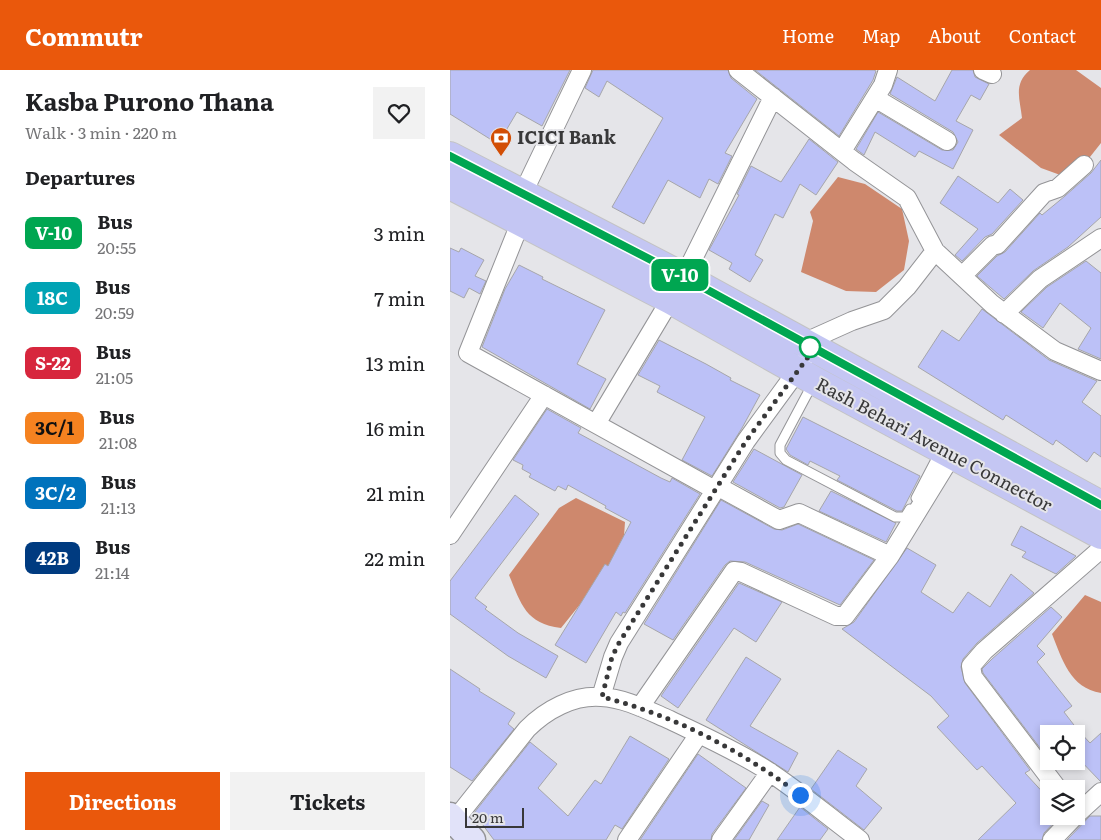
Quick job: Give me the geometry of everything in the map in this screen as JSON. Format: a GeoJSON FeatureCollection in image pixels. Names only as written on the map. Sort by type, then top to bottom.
{"type":"FeatureCollection","features":[{"type":"Feature","properties":{"kind":"main road","name":"Rash Behari Avenue Connector"},"geometry":{"type":"LineString","coordinates":[[450,156],[523,193],[678,288],[806,376],[1101,535]]}},
{"type":"Feature","properties":{"kind":"main road","name":"Rash Behari Avenue Connector"},"geometry":{"type":"LineString","coordinates":[[450,185],[521,221],[808,346],[1101,505]]}},
{"type":"Feature","properties":{"kind":"street"},"geometry":{"type":"LineString","coordinates":[[523,193],[582,70]]}},
{"type":"Feature","properties":{"kind":"street"},"geometry":{"type":"LineString","coordinates":[[738,70],[842,151],[907,198],[935,251],[1004,314],[1055,351],[1101,371]]}},
{"type":"Feature","properties":{"kind":"street"},"geometry":{"type":"LineString","coordinates":[[842,151],[876,98],[888,70]]}},
{"type":"Feature","properties":{"kind":"street"},"geometry":{"type":"LineString","coordinates":[[596,424],[678,288],[773,97]]}},
{"type":"Feature","properties":{"kind":"street"},"geometry":{"type":"LineString","coordinates":[[876,98],[947,141]]}},
{"type":"Feature","properties":{"kind":"street"},"geometry":{"type":"LineString","coordinates":[[962,276],[993,244],[997,245],[1044,193],[1058,188],[1084,165]]}},
{"type":"Feature","properties":{"kind":"street"},"geometry":{"type":"LineString","coordinates":[[521,221],[468,352],[596,424],[779,520],[799,513],[890,556]]}},
{"type":"Feature","properties":{"kind":"street"},"geometry":{"type":"LineString","coordinates":[[1004,314],[1040,279],[1101,238]]}},
{"type":"Feature","properties":{"kind":"street"},"geometry":{"type":"LineString","coordinates":[[602,697],[612,657],[619,643],[716,488],[746,441],[806,376],[808,346],[852,321],[884,310],[907,287],[935,251]]}},
{"type":"Feature","properties":{"kind":"street"},"geometry":{"type":"LineString","coordinates":[[450,535],[544,395]]}},
{"type":"Feature","properties":{"kind":"street"},"geometry":{"type":"LineString","coordinates":[[640,707],[734,571],[841,617],[845,616],[890,556],[947,452]]}},
{"type":"Feature","properties":{"kind":"street"},"geometry":{"type":"LineString","coordinates":[[1051,780],[973,677],[971,666],[984,651],[1101,549]]}},
{"type":"Feature","properties":{"kind":"street"},"geometry":{"type":"LineString","coordinates":[[457,826],[526,729],[539,717],[571,701],[602,697],[640,707],[699,734],[770,772],[860,840]]}},
{"type":"Feature","properties":{"kind":"street"},"geometry":{"type":"LineString","coordinates":[[627,840],[699,734]]}},
{"type":"Feature","properties":{"kind":"street"},"geometry":{"type":"LineString","coordinates":[[721,840],[770,772]]}},
{"type":"Feature","properties":{"kind":"street"},"geometry":{"type":"LineString","coordinates":[[1085,806],[1101,792]]}},
{"type":"Feature","properties":{"kind":"street"},"geometry":{"type":"LineString","coordinates":[[1052,840],[1066,825]]}},
{"type":"Feature","properties":{"kind":"lane"},"geometry":{"type":"LineString","coordinates":[[806,376],[780,445],[780,453],[786,460],[895,517],[905,517],[947,452]]}},
{"type":"Feature","properties":{"kind":"shaded area"},"geometry":{"type":"Polygon","coordinates":[[[1030,70],[1076,70],[1101,88],[1101,143],[1086,162],[1063,176],[1041,168],[999,135],[1022,118],[1019,86],[1030,70]]]}},
{"type":"Feature","properties":{"kind":"shaded area"},"geometry":{"type":"Polygon","coordinates":[[[838,177],[865,184],[902,209],[909,241],[904,270],[876,292],[846,291],[801,272],[813,221],[810,212],[838,177]]]}},
{"type":"Feature","properties":{"kind":"shaded area"},"geometry":{"type":"Polygon","coordinates":[[[576,498],[625,522],[623,551],[561,628],[540,622],[526,611],[509,575],[559,508],[576,498]]]}},
{"type":"Feature","properties":{"kind":"shaded area"},"geometry":{"type":"Polygon","coordinates":[[[1085,595],[1101,602],[1101,693],[1090,690],[1075,679],[1064,662],[1052,634],[1085,595]]]}},
{"type":"Feature","properties":{"kind":"building"},"geometry":{"type":"Polygon","coordinates":[[[450,70],[570,70],[542,126],[517,112],[498,144],[450,114],[450,70]]]}},
{"type":"Feature","properties":{"kind":"building"},"geometry":{"type":"Polygon","coordinates":[[[593,70],[728,70],[731,78],[757,99],[725,153],[732,156],[718,184],[709,179],[700,198],[668,180],[644,224],[612,207],[663,118],[607,81],[599,97],[585,88],[593,70]]]}},
{"type":"Feature","properties":{"kind":"building"},"geometry":{"type":"Polygon","coordinates":[[[755,70],[876,71],[873,80],[839,136],[755,70]]]}},
{"type":"Feature","properties":{"kind":"building"},"geometry":{"type":"Polygon","coordinates":[[[952,70],[973,70],[975,77],[989,84],[980,100],[971,95],[956,121],[973,130],[953,169],[919,151],[915,157],[875,132],[864,155],[856,149],[878,112],[942,150],[953,150],[958,142],[953,132],[890,94],[897,77],[935,101],[952,70]]]}},
{"type":"Feature","properties":{"kind":"building"},"geometry":{"type":"Polygon","coordinates":[[[809,139],[838,162],[816,195],[800,184],[783,218],[775,214],[755,255],[763,260],[750,282],[729,269],[732,263],[709,250],[739,195],[737,194],[751,166],[781,182],[809,139]]]}},
{"type":"Feature","properties":{"kind":"building"},"geometry":{"type":"Polygon","coordinates":[[[1101,160],[1101,217],[1068,247],[1033,271],[1004,299],[977,276],[997,256],[1005,252],[1040,213],[1042,215],[1065,196],[1091,173],[1101,160]]]}},
{"type":"Feature","properties":{"kind":"building"},"geometry":{"type":"Polygon","coordinates":[[[958,176],[998,203],[1010,189],[1023,200],[992,234],[985,237],[962,261],[955,255],[978,229],[940,203],[958,176]]]}},
{"type":"Feature","properties":{"kind":"building"},"geometry":{"type":"Polygon","coordinates":[[[450,248],[459,252],[461,248],[484,260],[475,276],[486,281],[480,294],[469,288],[464,298],[450,291],[450,248]]]}},
{"type":"Feature","properties":{"kind":"building"},"geometry":{"type":"Polygon","coordinates":[[[1086,261],[1101,273],[1101,359],[1078,349],[1091,328],[1060,303],[1043,328],[1021,312],[1047,287],[1086,261]]]}},
{"type":"Feature","properties":{"kind":"building"},"geometry":{"type":"Polygon","coordinates":[[[519,265],[543,277],[542,279],[605,310],[577,364],[606,379],[590,409],[482,347],[505,289],[519,265]]]}},
{"type":"Feature","properties":{"kind":"building"},"geometry":{"type":"Polygon","coordinates":[[[982,309],[1049,360],[1097,381],[1082,402],[1101,416],[1101,457],[1094,452],[1087,462],[1056,440],[1053,445],[1006,415],[1003,420],[918,367],[942,330],[959,341],[982,309]]]}},
{"type":"Feature","properties":{"kind":"building"},"geometry":{"type":"Polygon","coordinates":[[[659,340],[760,395],[712,476],[682,460],[705,417],[657,392],[660,386],[638,375],[659,340]]]}},
{"type":"Feature","properties":{"kind":"building"},"geometry":{"type":"Polygon","coordinates":[[[547,409],[581,428],[578,433],[661,478],[670,482],[672,478],[700,494],[625,613],[623,612],[621,616],[616,612],[586,663],[555,645],[605,564],[608,566],[631,522],[568,485],[566,490],[558,486],[555,491],[529,477],[531,474],[522,469],[523,465],[513,460],[547,409]]]}},
{"type":"Feature","properties":{"kind":"building"},"geometry":{"type":"Polygon","coordinates":[[[803,417],[920,476],[902,511],[897,511],[837,480],[840,476],[810,461],[808,465],[790,455],[786,449],[803,417]]]}},
{"type":"Feature","properties":{"kind":"building"},"geometry":{"type":"Polygon","coordinates":[[[754,449],[802,475],[784,507],[780,508],[733,482],[754,449]]]}},
{"type":"Feature","properties":{"kind":"building"},"geometry":{"type":"Polygon","coordinates":[[[831,491],[896,523],[886,542],[819,511],[831,491]]]}},
{"type":"Feature","properties":{"kind":"building"},"geometry":{"type":"Polygon","coordinates":[[[515,495],[539,514],[475,598],[487,607],[485,609],[518,633],[558,656],[546,678],[508,656],[450,614],[450,581],[515,495]]]}},
{"type":"Feature","properties":{"kind":"building"},"geometry":{"type":"Polygon","coordinates":[[[721,500],[774,529],[782,530],[798,524],[874,560],[840,605],[745,562],[730,561],[725,565],[673,640],[644,624],[721,500]]]}},
{"type":"Feature","properties":{"kind":"building"},"geometry":{"type":"Polygon","coordinates":[[[1021,526],[1076,556],[1056,574],[1022,557],[1026,552],[1011,545],[1021,526]]]}},
{"type":"Feature","properties":{"kind":"building"},"geometry":{"type":"Polygon","coordinates":[[[907,548],[936,565],[921,592],[953,613],[968,592],[990,607],[1011,574],[1034,593],[977,643],[963,659],[961,667],[965,683],[1030,770],[1025,773],[1040,789],[1040,825],[1052,825],[1044,833],[1042,840],[978,840],[1016,803],[982,766],[977,770],[937,727],[949,716],[931,696],[842,629],[854,622],[907,548]]]}},
{"type":"Feature","properties":{"kind":"building"},"geometry":{"type":"Polygon","coordinates":[[[739,583],[782,602],[756,642],[734,628],[678,708],[661,696],[739,583]]]}},
{"type":"Feature","properties":{"kind":"building"},"geometry":{"type":"Polygon","coordinates":[[[1051,607],[1062,617],[1037,646],[1045,654],[1037,662],[1072,706],[1064,712],[1074,725],[1040,725],[1040,748],[983,673],[982,669],[1051,607]]]}},
{"type":"Feature","properties":{"kind":"building"},"geometry":{"type":"Polygon","coordinates":[[[746,657],[781,679],[750,726],[798,753],[788,772],[706,720],[746,657]]]}},
{"type":"Feature","properties":{"kind":"building"},"geometry":{"type":"Polygon","coordinates":[[[450,669],[480,689],[479,691],[515,713],[508,724],[514,729],[472,781],[450,767],[450,669]]]}},
{"type":"Feature","properties":{"kind":"building"},"geometry":{"type":"Polygon","coordinates":[[[1101,733],[1101,782],[1085,765],[1085,738],[1090,743],[1101,733]]]}},
{"type":"Feature","properties":{"kind":"building"},"geometry":{"type":"Polygon","coordinates":[[[630,736],[669,759],[622,829],[615,825],[606,840],[494,840],[474,813],[530,742],[557,764],[538,788],[568,816],[595,780],[601,784],[630,736]]]}},
{"type":"Feature","properties":{"kind":"building"},"geometry":{"type":"Polygon","coordinates":[[[838,750],[867,769],[856,786],[882,808],[864,830],[811,789],[838,750]]]}},
{"type":"Feature","properties":{"kind":"building"},"geometry":{"type":"Polygon","coordinates":[[[698,754],[746,788],[712,834],[711,840],[640,840],[698,754]]]}},
{"type":"Feature","properties":{"kind":"building"},"geometry":{"type":"Polygon","coordinates":[[[762,801],[769,805],[749,840],[734,840],[762,801]]]}},
{"type":"Feature","properties":{"kind":"building"},"geometry":{"type":"Polygon","coordinates":[[[800,807],[828,829],[820,840],[777,840],[800,807]]]}},
{"type":"Feature","properties":{"kind":"building"},"geometry":{"type":"Polygon","coordinates":[[[1090,816],[1101,816],[1101,840],[1067,840],[1081,825],[1085,825],[1085,821],[1090,816]]]}},
{"type":"Feature","properties":{"kind":"bus line","name":"V-10"},"geometry":{"type":"LineString","coordinates":[[450,156],[684,277],[1101,505]]}},
{"type":"Feature","properties":{"kind":"place","name":"ICICI Bank"},"geometry":{"type":"Point","coordinates":[501,157]}},
{"type":"Feature","properties":{"kind":"route"},"geometry":{"type":"LineString","coordinates":[[800,795],[770,772],[699,734],[640,707],[602,697],[612,657],[619,643],[746,441],[814,349],[810,347]]}}]}
